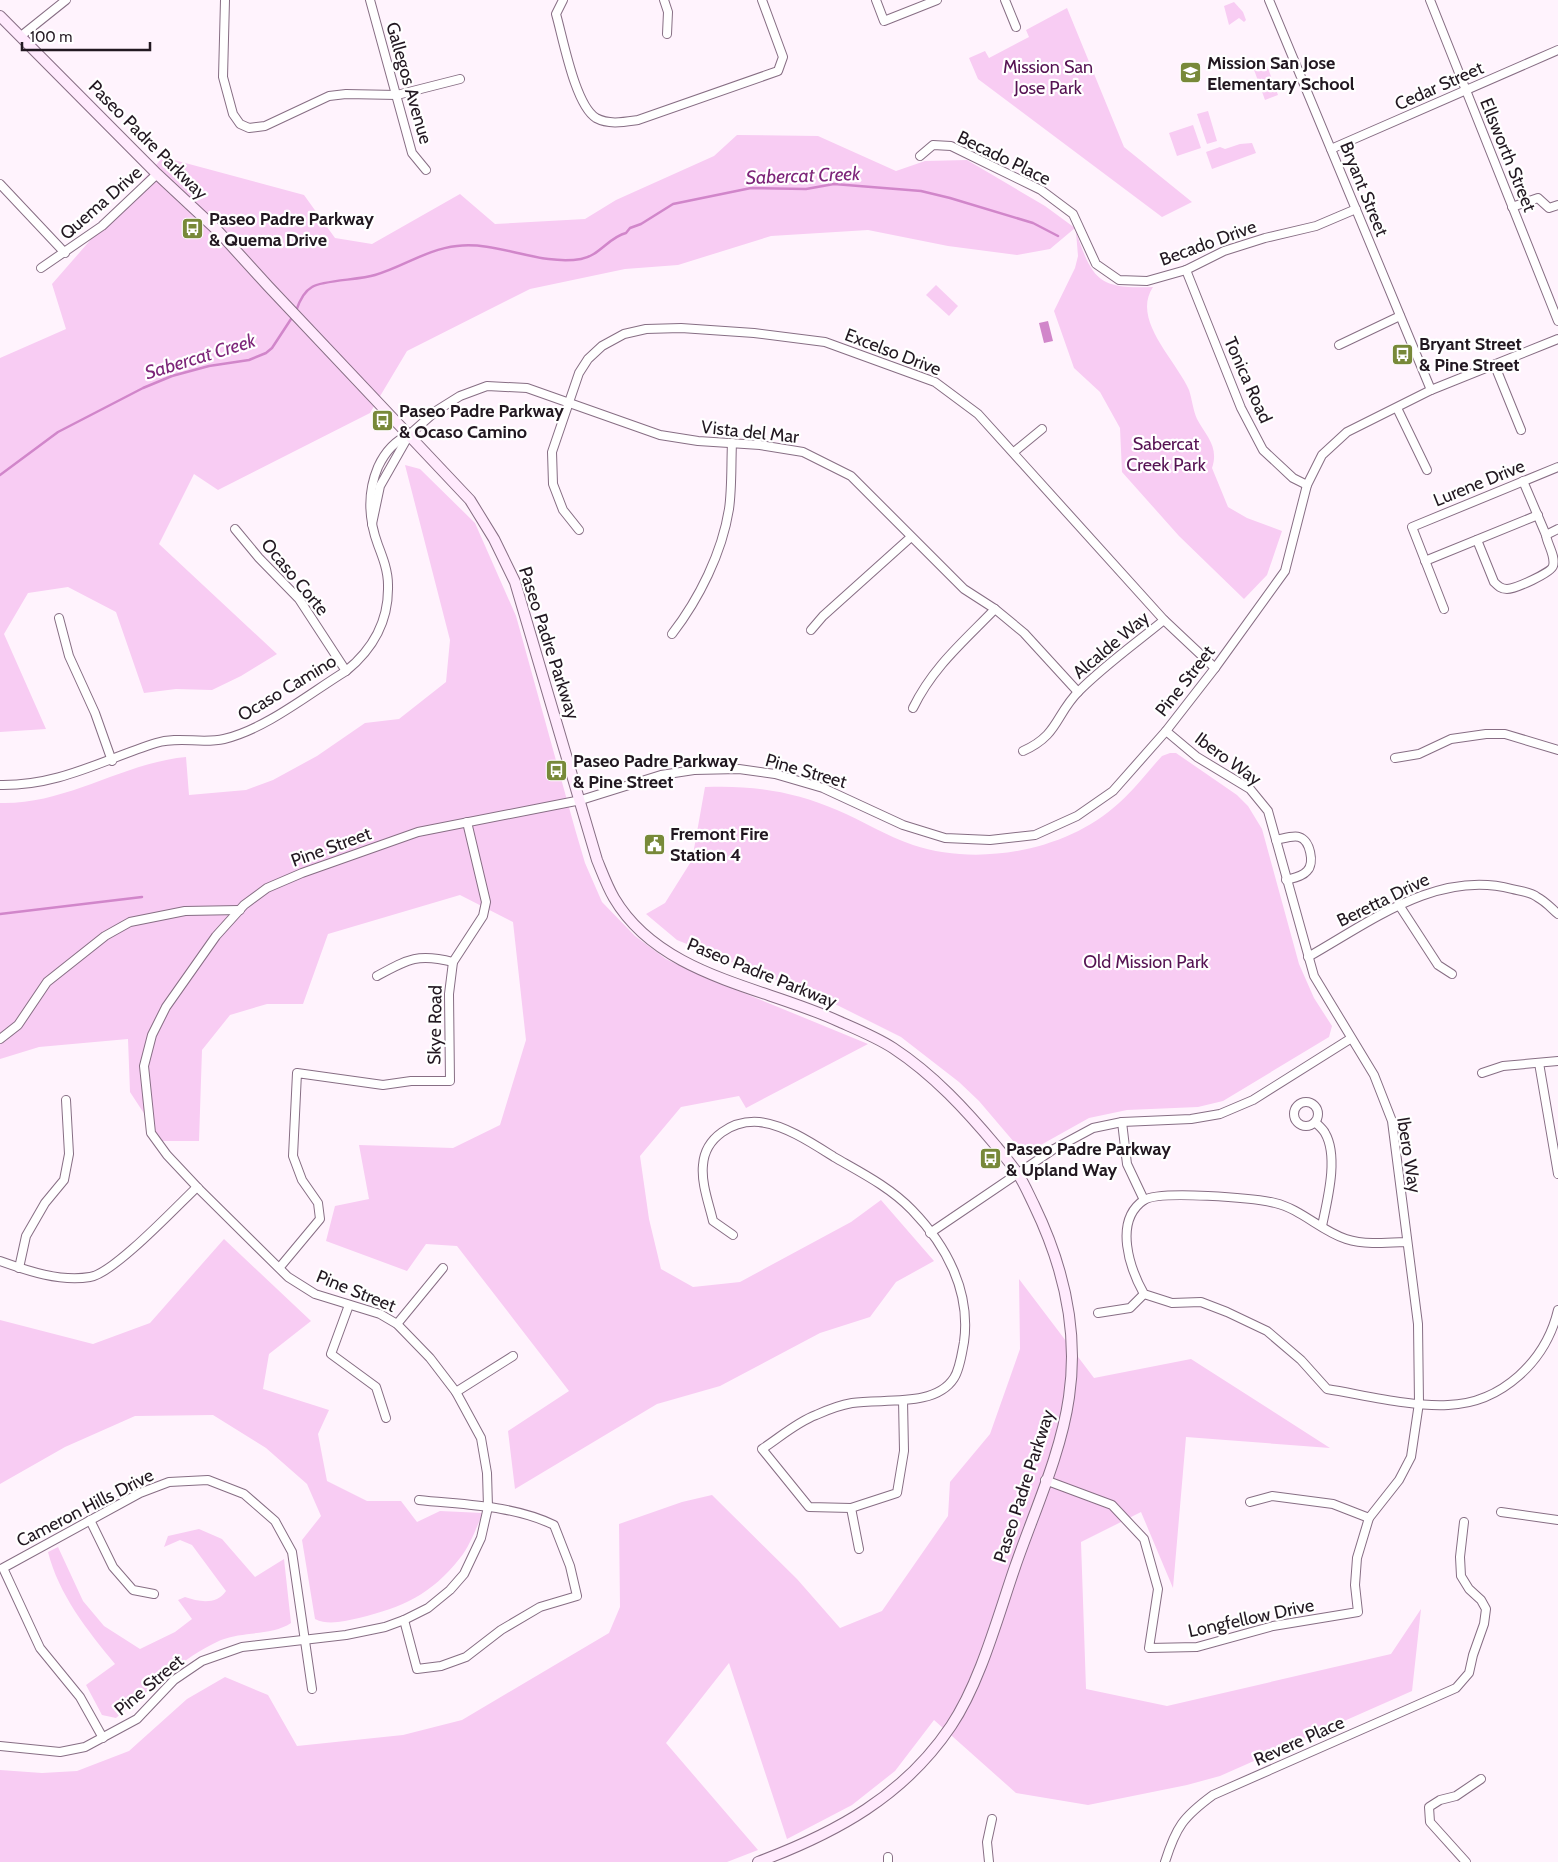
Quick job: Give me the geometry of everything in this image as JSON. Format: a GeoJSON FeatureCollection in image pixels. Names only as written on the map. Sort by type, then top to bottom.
{"type":"FeatureCollection","features":[{"type":"Feature","properties":{"kind":"main road","name":"Paseo Padre Parkway"},"geometry":{"type":"LineString","coordinates":[[0,16],[156,174],[217,230],[470,500],[494,539],[515,582],[581,800],[597,860],[611,892],[639,929],[670,953],[712,975],[835,1019],[891,1047],[944,1087],[1018,1174],[1050,1239],[1065,1288],[1070,1321],[1073,1359],[1069,1396],[1062,1436],[980,1667],[952,1724],[912,1775],[866,1811],[799,1847],[758,1862]]}},
{"type":"Feature","properties":{"kind":"street"},"geometry":{"type":"LineString","coordinates":[[21,36],[66,0]]}},
{"type":"Feature","properties":{"kind":"street"},"geometry":{"type":"LineString","coordinates":[[225,0],[223,77],[233,114],[240,124],[249,128],[265,126],[329,96],[346,94],[396,95],[460,79]]}},
{"type":"Feature","properties":{"kind":"street","name":"Gallegos Avenue"},"geometry":{"type":"LineString","coordinates":[[370,0],[412,153],[426,170]]}},
{"type":"Feature","properties":{"kind":"street"},"geometry":{"type":"LineString","coordinates":[[564,0],[556,14],[582,101],[596,118],[616,123],[638,120],[778,70],[784,57],[762,0]]}},
{"type":"Feature","properties":{"kind":"street"},"geometry":{"type":"LineString","coordinates":[[664,0],[668,12],[667,34]]}},
{"type":"Feature","properties":{"kind":"street"},"geometry":{"type":"LineString","coordinates":[[876,0],[884,21],[937,0]]}},
{"type":"Feature","properties":{"kind":"street"},"geometry":{"type":"LineString","coordinates":[[1005,0],[1016,27]]}},
{"type":"Feature","properties":{"kind":"street","name":"Bryant Street"},"geometry":{"type":"LineString","coordinates":[[1269,0],[1431,390]]}},
{"type":"Feature","properties":{"kind":"street","name":"Ellsworth Street"},"geometry":{"type":"LineString","coordinates":[[1431,0],[1558,321]]}},
{"type":"Feature","properties":{"kind":"street","name":"Cedar Street"},"geometry":{"type":"LineString","coordinates":[[1332,149],[1558,50]]}},
{"type":"Feature","properties":{"kind":"street","name":"Becado Place"},"geometry":{"type":"LineString","coordinates":[[920,156],[933,145],[951,146],[1041,190],[1073,214]]}},
{"type":"Feature","properties":{"kind":"street","name":"Quema Drive"},"geometry":{"type":"LineString","coordinates":[[41,268],[102,226],[156,174]]}},
{"type":"Feature","properties":{"kind":"street"},"geometry":{"type":"LineString","coordinates":[[0,184],[65,253]]}},
{"type":"Feature","properties":{"kind":"street"},"geometry":{"type":"LineString","coordinates":[[1512,207],[1538,198],[1545,207],[1558,205]]}},
{"type":"Feature","properties":{"kind":"street","name":"Becado Drive"},"geometry":{"type":"LineString","coordinates":[[1073,214],[1096,264],[1119,280],[1147,281],[1186,270],[1224,251],[1265,238],[1316,226],[1356,209]]}},
{"type":"Feature","properties":{"kind":"street","name":"Tonica Road"},"geometry":{"type":"LineString","coordinates":[[1186,270],[1241,408],[1263,450],[1293,478],[1307,485]]}},
{"type":"Feature","properties":{"kind":"street"},"geometry":{"type":"LineString","coordinates":[[1339,345],[1400,316]]}},
{"type":"Feature","properties":{"kind":"street","name":"Excelso Drive"},"geometry":{"type":"LineString","coordinates":[[579,530],[563,510],[553,484],[552,452],[579,373],[588,359],[602,346],[624,334],[646,329],[681,328],[754,332],[824,342],[935,382],[978,414],[1164,620],[1215,668]]}},
{"type":"Feature","properties":{"kind":"street","name":"Pine Street"},"geometry":{"type":"LineString","coordinates":[[0,1746],[60,1752],[85,1747],[137,1719],[174,1680],[202,1661],[242,1647],[346,1635],[385,1627],[404,1620],[428,1608],[450,1590],[464,1574],[481,1538],[488,1507],[487,1473],[481,1438],[456,1392],[430,1358],[397,1324],[380,1314],[315,1294],[288,1277],[198,1188],[167,1155],[151,1133],[144,1066],[152,1035],[166,1007],[216,936],[240,910],[267,888],[302,872],[418,832],[581,800],[661,776],[694,770],[739,769],[774,774],[822,788],[903,826],[937,835],[990,840],[1035,835],[1077,816],[1113,791],[1166,731],[1215,668],[1285,571],[1307,485],[1322,455],[1347,432],[1431,390],[1495,366],[1558,339]]}},
{"type":"Feature","properties":{"kind":"street"},"geometry":{"type":"LineString","coordinates":[[1495,366],[1522,430]]}},
{"type":"Feature","properties":{"kind":"street","name":"Vista del Mar"},"geometry":{"type":"LineString","coordinates":[[409,435],[436,410],[460,396],[487,386],[527,388],[660,435],[698,442],[760,445],[803,452],[851,476],[964,589],[995,609],[1024,633],[1078,692]]}},
{"type":"Feature","properties":{"kind":"street"},"geometry":{"type":"LineString","coordinates":[[1397,408],[1427,470]]}},
{"type":"Feature","properties":{"kind":"street"},"geometry":{"type":"LineString","coordinates":[[1014,452],[1042,429]]}},
{"type":"Feature","properties":{"kind":"street","name":"Ocaso Camino"},"geometry":{"type":"LineString","coordinates":[[0,785],[44,782],[112,760],[159,742],[222,740],[244,733],[346,671],[367,652],[375,640],[387,608],[388,584],[386,567],[372,524],[369,501],[374,477],[390,448],[398,440],[409,435]]}},
{"type":"Feature","properties":{"kind":"street"},"geometry":{"type":"LineString","coordinates":[[672,634],[691,609],[717,552],[729,509],[732,443]]}},
{"type":"Feature","properties":{"kind":"street","name":"Lurene Drive"},"geometry":{"type":"LineString","coordinates":[[1425,561],[1412,527],[1558,468]]}},
{"type":"Feature","properties":{"kind":"street"},"geometry":{"type":"LineString","coordinates":[[1477,540],[1494,582],[1498,587],[1508,589],[1549,572],[1553,566],[1553,558],[1547,544],[1546,534],[1523,481]]}},
{"type":"Feature","properties":{"kind":"street"},"geometry":{"type":"LineString","coordinates":[[1444,609],[1425,561],[1538,515]]}},
{"type":"Feature","properties":{"kind":"street","name":"Ocaso Corte"},"geometry":{"type":"LineString","coordinates":[[235,529],[259,558],[299,599],[346,671]]}},
{"type":"Feature","properties":{"kind":"street"},"geometry":{"type":"LineString","coordinates":[[1546,534],[1558,529]]}},
{"type":"Feature","properties":{"kind":"street"},"geometry":{"type":"LineString","coordinates":[[811,630],[823,616],[911,537]]}},
{"type":"Feature","properties":{"kind":"street"},"geometry":{"type":"LineString","coordinates":[[913,708],[923,688],[946,657],[995,609]]}},
{"type":"Feature","properties":{"kind":"street"},"geometry":{"type":"LineString","coordinates":[[59,618],[69,656],[95,712],[112,760]]}},
{"type":"Feature","properties":{"kind":"street","name":"Alcalde Way"},"geometry":{"type":"LineString","coordinates":[[1022,751],[1038,744],[1052,732],[1078,692],[1164,620]]}},
{"type":"Feature","properties":{"kind":"street","name":"Ibero Way"},"geometry":{"type":"LineString","coordinates":[[1166,731],[1197,757],[1250,789],[1268,811],[1314,976],[1350,1039],[1374,1075],[1392,1121],[1418,1324],[1419,1403],[1411,1457],[1399,1480],[1369,1518],[1357,1558],[1355,1585],[1358,1612]]}},
{"type":"Feature","properties":{"kind":"street"},"geometry":{"type":"LineString","coordinates":[[1395,758],[1419,754],[1451,739],[1486,734],[1505,734],[1558,750]]}},
{"type":"Feature","properties":{"kind":"street","name":"Skye Road"},"geometry":{"type":"LineString","coordinates":[[280,1268],[320,1219],[318,1203],[302,1180],[293,1156],[297,1073],[383,1085],[412,1081],[450,1081],[449,994],[453,962],[483,916],[486,902],[467,822]]}},
{"type":"Feature","properties":{"kind":"street"},"geometry":{"type":"LineString","coordinates":[[1276,840],[1298,836],[1305,840],[1308,846],[1311,862],[1308,871],[1286,880]]}},
{"type":"Feature","properties":{"kind":"street","name":"Beretta Drive"},"geometry":{"type":"LineString","coordinates":[[1308,956],[1399,905],[1444,887],[1492,884],[1536,896],[1558,914]]}},
{"type":"Feature","properties":{"kind":"street"},"geometry":{"type":"LineString","coordinates":[[1399,905],[1438,965],[1452,974]]}},
{"type":"Feature","properties":{"kind":"street"},"geometry":{"type":"LineString","coordinates":[[0,1040],[18,1025],[47,982],[105,936],[130,922],[184,911],[240,910]]}},
{"type":"Feature","properties":{"kind":"street"},"geometry":{"type":"LineString","coordinates":[[377,976],[405,961],[430,956],[453,962]]}},
{"type":"Feature","properties":{"kind":"street"},"geometry":{"type":"LineString","coordinates":[[930,1232],[1054,1149],[1093,1128],[1122,1122],[1191,1119],[1220,1114],[1253,1100],[1350,1039]]}},
{"type":"Feature","properties":{"kind":"street"},"geometry":{"type":"LineString","coordinates":[[1482,1073],[1503,1066],[1558,1060]]}},
{"type":"Feature","properties":{"kind":"street"},"geometry":{"type":"LineString","coordinates":[[1539,1063],[1558,1174]]}},
{"type":"Feature","properties":{"kind":"street"},"geometry":{"type":"LineString","coordinates":[[19,1268],[26,1236],[45,1203],[64,1180],[69,1154],[66,1100]]}},
{"type":"Feature","properties":{"kind":"street"},"geometry":{"type":"LineString","coordinates":[[733,1235],[713,1221],[702,1166],[707,1150],[716,1137],[728,1128],[743,1122],[759,1122],[774,1125],[812,1143],[876,1182],[911,1209],[930,1232],[959,1282],[964,1303],[965,1320],[962,1350],[954,1378],[937,1394],[903,1400],[851,1403],[814,1415],[762,1449],[809,1507],[851,1508],[897,1493],[904,1451],[903,1400]]}},
{"type":"Feature","properties":{"kind":"street"},"geometry":{"type":"LineString","coordinates":[[1122,1122],[1127,1164],[1144,1200]]}},
{"type":"Feature","properties":{"kind":"street"},"geometry":{"type":"LineString","coordinates":[[1315,1122],[1325,1133],[1329,1144],[1332,1179],[1322,1226]]}},
{"type":"Feature","properties":{"kind":"street"},"geometry":{"type":"LineString","coordinates":[[0,1261],[19,1268],[63,1278],[92,1277],[122,1259],[198,1188]]}},
{"type":"Feature","properties":{"kind":"street"},"geometry":{"type":"LineString","coordinates":[[1406,1242],[1369,1243],[1345,1239],[1276,1203],[1221,1196],[1165,1196],[1144,1200],[1130,1216],[1126,1234],[1136,1278],[1144,1294],[1172,1303],[1201,1302],[1227,1312],[1267,1332],[1300,1360],[1327,1389],[1419,1403],[1448,1405],[1481,1399],[1512,1383],[1541,1353],[1554,1325],[1558,1310]]}},
{"type":"Feature","properties":{"kind":"street"},"geometry":{"type":"LineString","coordinates":[[397,1324],[443,1268]]}},
{"type":"Feature","properties":{"kind":"street"},"geometry":{"type":"LineString","coordinates":[[1098,1312],[1130,1308],[1144,1294]]}},
{"type":"Feature","properties":{"kind":"street"},"geometry":{"type":"LineString","coordinates":[[349,1306],[331,1354],[376,1387],[386,1418]]}},
{"type":"Feature","properties":{"kind":"street"},"geometry":{"type":"LineString","coordinates":[[456,1392],[513,1356]]}},
{"type":"Feature","properties":{"kind":"street","name":"Cameron Hills Drive"},"geometry":{"type":"LineString","coordinates":[[103,1738],[80,1697],[40,1648],[3,1568],[140,1493],[169,1482],[208,1480],[244,1494],[276,1521],[292,1552],[312,1689]]}},
{"type":"Feature","properties":{"kind":"street","name":"Longfellow Drive"},"geometry":{"type":"LineString","coordinates":[[1045,1480],[1112,1505],[1144,1539],[1158,1589],[1149,1648],[1197,1648],[1272,1626],[1358,1612]]}},
{"type":"Feature","properties":{"kind":"street"},"geometry":{"type":"LineString","coordinates":[[1250,1502],[1272,1496],[1333,1504],[1369,1518]]}},
{"type":"Feature","properties":{"kind":"street"},"geometry":{"type":"LineString","coordinates":[[404,1620],[417,1669],[441,1666],[466,1657],[501,1630],[540,1607],[577,1596],[570,1566],[554,1525],[533,1515],[488,1507],[419,1500]]}},
{"type":"Feature","properties":{"kind":"street"},"geometry":{"type":"LineString","coordinates":[[851,1508],[859,1549]]}},
{"type":"Feature","properties":{"kind":"street"},"geometry":{"type":"LineString","coordinates":[[1501,1512],[1558,1520]]}},
{"type":"Feature","properties":{"kind":"street"},"geometry":{"type":"LineString","coordinates":[[90,1520],[112,1567],[133,1590],[154,1594]]}},
{"type":"Feature","properties":{"kind":"street","name":"Revere Place"},"geometry":{"type":"LineString","coordinates":[[1165,1862],[1174,1834],[1193,1810],[1212,1795],[1456,1688],[1469,1673],[1472,1655],[1484,1624],[1486,1609],[1461,1576],[1460,1557],[1464,1522]]}},
{"type":"Feature","properties":{"kind":"street"},"geometry":{"type":"LineString","coordinates":[[1466,1862],[1430,1822],[1429,1807],[1440,1800],[1456,1796],[1481,1779]]}},
{"type":"Feature","properties":{"kind":"street"},"geometry":{"type":"LineString","coordinates":[[989,1862],[987,1842],[992,1819]]}},
{"type":"Feature","properties":{"kind":"green space"},"geometry":{"type":"Polygon","coordinates":[[[1234,2],[1243,12],[1246,20],[1244,22],[1239,18],[1229,25],[1224,6],[1234,2]]]}},
{"type":"Feature","properties":{"kind":"green space","name":"Mission San Jose Park"},"geometry":{"type":"Polygon","coordinates":[[[1067,8],[1124,147],[1192,202],[1162,217],[978,79],[969,58],[985,51],[989,58],[1029,37],[1026,30],[1067,8]]]}},
{"type":"Feature","properties":{"kind":"green space"},"geometry":{"type":"Polygon","coordinates":[[[1266,63],[1278,95],[1265,100],[1253,67],[1266,63]]]}},
{"type":"Feature","properties":{"kind":"green space"},"geometry":{"type":"Polygon","coordinates":[[[1208,111],[1217,141],[1207,144],[1197,114],[1208,111]]]}},
{"type":"Feature","properties":{"kind":"green space"},"geometry":{"type":"Polygon","coordinates":[[[1193,125],[1201,148],[1177,156],[1169,133],[1193,125]]]}},
{"type":"Feature","properties":{"kind":"green space"},"geometry":{"type":"Polygon","coordinates":[[[737,135],[818,136],[896,171],[925,161],[967,160],[1045,206],[1075,228],[1050,249],[1017,255],[948,246],[868,230],[771,236],[678,265],[625,269],[530,289],[407,351],[370,413],[218,490],[194,474],[159,544],[277,654],[241,676],[212,690],[176,689],[144,693],[116,612],[68,587],[28,593],[4,634],[46,729],[0,732],[0,358],[66,329],[52,284],[163,157],[304,195],[335,238],[372,244],[460,194],[495,224],[585,219],[616,200],[714,156],[737,135]]]}},
{"type":"Feature","properties":{"kind":"green space"},"geometry":{"type":"Polygon","coordinates":[[[1252,143],[1256,153],[1212,169],[1206,152],[1220,147],[1225,149],[1240,144],[1252,143]]]}},
{"type":"Feature","properties":{"kind":"green space","name":"Sabercat Creek Park"},"geometry":{"type":"Polygon","coordinates":[[[1076,232],[1088,262],[1101,279],[1121,286],[1153,287],[1148,300],[1151,326],[1189,390],[1194,412],[1213,448],[1214,461],[1212,468],[1228,507],[1247,518],[1282,531],[1267,575],[1244,599],[1179,536],[1122,472],[1120,428],[1100,392],[1074,368],[1054,311],[1075,268],[1078,256],[1076,232]]]}},
{"type":"Feature","properties":{"kind":"green space"},"geometry":{"type":"Polygon","coordinates":[[[936,285],[958,306],[949,316],[926,295],[936,285]]]}},
{"type":"Feature","properties":{"kind":"green space"},"geometry":{"type":"Polygon","coordinates":[[[405,465],[420,469],[475,523],[516,616],[585,863],[602,902],[635,936],[666,959],[693,972],[868,1044],[746,1108],[739,1096],[681,1107],[640,1156],[649,1219],[661,1269],[693,1287],[740,1282],[851,1222],[881,1200],[934,1261],[896,1282],[870,1317],[820,1333],[720,1386],[657,1404],[515,1489],[508,1431],[569,1391],[457,1246],[426,1244],[407,1271],[326,1241],[335,1206],[369,1199],[359,1145],[453,1148],[500,1125],[526,1040],[513,922],[460,895],[328,934],[303,1004],[267,1004],[230,1015],[202,1050],[199,1141],[162,1141],[130,1092],[128,1039],[39,1047],[0,1059],[0,803],[48,798],[139,767],[186,757],[189,795],[246,790],[273,780],[317,756],[365,723],[399,719],[446,682],[450,640],[405,465]]]}},
{"type":"Feature","properties":{"kind":"green space","name":"Old Mission Park"},"geometry":{"type":"Polygon","coordinates":[[[1176,753],[1237,795],[1248,806],[1262,829],[1299,964],[1314,998],[1332,1026],[1329,1037],[1223,1101],[1198,1107],[1127,1110],[1089,1118],[1030,1151],[1020,1149],[979,1101],[959,1082],[901,1037],[839,1006],[677,940],[646,914],[665,903],[692,860],[705,787],[756,788],[788,794],[821,803],[913,845],[939,851],[993,854],[1021,850],[1048,843],[1074,833],[1098,819],[1125,798],[1162,756],[1176,753]]]}},
{"type":"Feature","properties":{"kind":"green space"},"geometry":{"type":"Polygon","coordinates":[[[224,1239],[311,1321],[269,1354],[263,1389],[329,1410],[318,1434],[327,1481],[367,1501],[401,1501],[417,1522],[440,1511],[483,1513],[470,1542],[460,1558],[438,1581],[415,1598],[375,1614],[348,1620],[331,1623],[315,1619],[302,1540],[321,1516],[307,1484],[266,1448],[213,1415],[135,1416],[65,1447],[0,1484],[0,1320],[93,1344],[150,1323],[224,1239]]]}},
{"type":"Feature","properties":{"kind":"green space"},"geometry":{"type":"Polygon","coordinates":[[[1019,1279],[1094,1378],[1191,1359],[1330,1448],[1186,1437],[1173,1588],[1141,1512],[1081,1542],[1086,1689],[1167,1706],[1391,1654],[1421,1609],[1412,1691],[1220,1776],[1187,1785],[1088,1805],[1016,1793],[934,1720],[895,1771],[852,1805],[787,1839],[729,1663],[666,1743],[758,1850],[727,1862],[0,1862],[0,1770],[42,1773],[77,1771],[129,1751],[187,1699],[225,1677],[268,1695],[297,1746],[403,1735],[462,1720],[609,1633],[620,1607],[619,1524],[682,1502],[712,1495],[797,1579],[840,1628],[882,1611],[948,1516],[950,1482],[990,1434],[1020,1349],[1019,1279]]]}},
{"type":"Feature","properties":{"kind":"green space"},"geometry":{"type":"Polygon","coordinates":[[[199,1529],[222,1539],[255,1577],[284,1559],[291,1623],[275,1630],[239,1635],[221,1640],[179,1665],[116,1718],[102,1715],[86,1685],[115,1664],[75,1611],[59,1583],[48,1552],[58,1547],[83,1601],[104,1626],[140,1649],[175,1632],[192,1619],[178,1600],[185,1597],[202,1601],[213,1600],[218,1599],[226,1591],[192,1545],[180,1540],[164,1547],[168,1536],[199,1529]]]}},
{"type":"Feature","properties":{"kind":"shaded area"},"geometry":{"type":"Polygon","coordinates":[[[1048,321],[1053,341],[1044,343],[1039,323],[1048,321]]]}},
{"type":"Feature","properties":{"kind":"waterway","name":"Sabercat Creek"},"geometry":{"type":"LineString","coordinates":[[296,311],[304,294],[312,287],[333,281],[375,275],[425,254],[446,248],[472,245],[534,257],[565,260],[581,259],[593,254],[614,238],[626,233],[630,228],[641,224],[673,204],[751,188],[806,189],[834,184],[921,191],[1033,223],[1058,236]]}},
{"type":"Feature","properties":{"kind":"waterway","name":"Sabercat Creek"},"geometry":{"type":"LineString","coordinates":[[0,475],[58,432],[143,388],[172,376],[209,366],[249,360],[266,353],[272,348],[293,316]]}},
{"type":"Feature","properties":{"kind":"waterway"},"geometry":{"type":"LineString","coordinates":[[0,914],[142,897]]}},
{"type":"Feature","properties":{"kind":"place","name":"Mission San Jose Elementary School"},"geometry":{"type":"Point","coordinates":[1191,73]}},
{"type":"Feature","properties":{"kind":"place","name":"Paseo Padre Parkway & Quema Drive"},"geometry":{"type":"Point","coordinates":[193,229]}},
{"type":"Feature","properties":{"kind":"place","name":"Bryant Street & Pine Street"},"geometry":{"type":"Point","coordinates":[1403,354]}},
{"type":"Feature","properties":{"kind":"place","name":"Paseo Padre Parkway & Ocaso Camino"},"geometry":{"type":"Point","coordinates":[383,421]}},
{"type":"Feature","properties":{"kind":"place","name":"Paseo Padre Parkway & Pine Street"},"geometry":{"type":"Point","coordinates":[557,771]}},
{"type":"Feature","properties":{"kind":"place","name":"Fremont Fire Station 4"},"geometry":{"type":"Point","coordinates":[654,844]}},
{"type":"Feature","properties":{"kind":"place","name":"Paseo Padre Parkway & Upland Way"},"geometry":{"type":"Point","coordinates":[990,1159]}}]}
